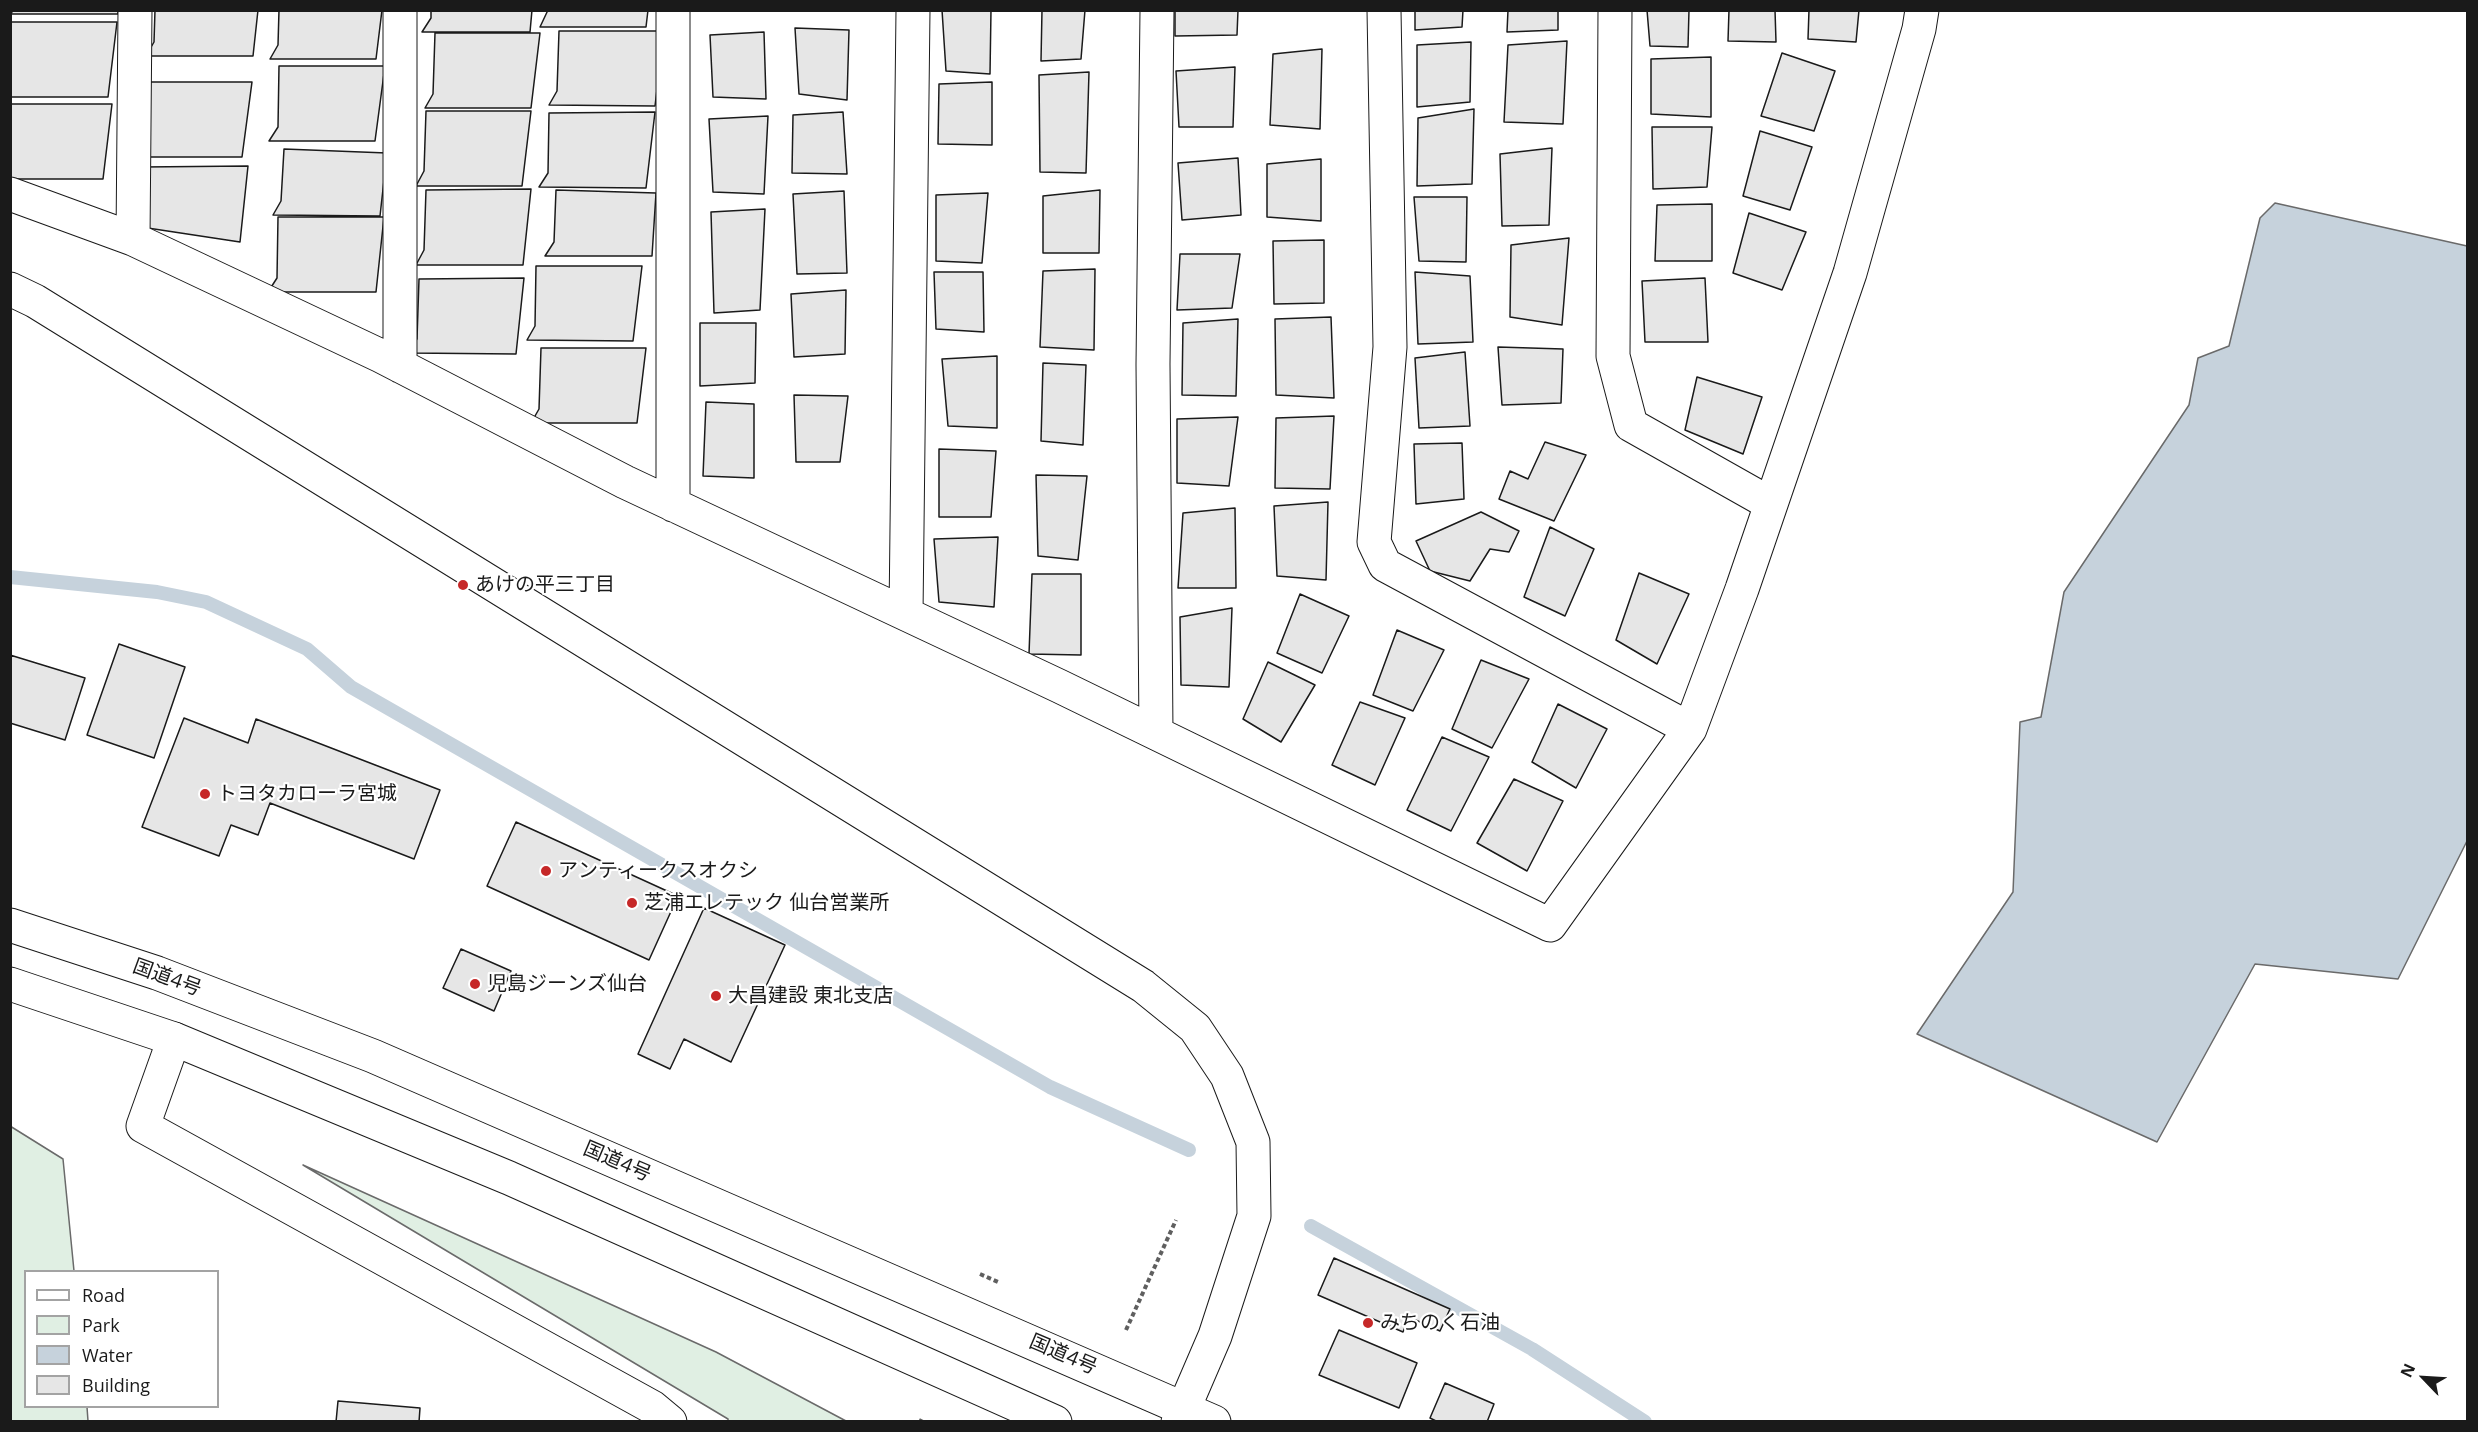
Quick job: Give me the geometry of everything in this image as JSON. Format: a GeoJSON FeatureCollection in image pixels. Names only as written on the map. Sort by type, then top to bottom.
{"type":"FeatureCollection","features":[{"type":"Feature","properties":{"kind":"main road"},"geometry":{"type":"LineString","coordinates":[[133,239],[135,10]]}},
{"type":"Feature","properties":{"kind":"main road"},"geometry":{"type":"LineString","coordinates":[[400,10],[400,366]]}},
{"type":"Feature","properties":{"kind":"main road"},"geometry":{"type":"LineString","coordinates":[[673,10],[673,505]]}},
{"type":"Feature","properties":{"kind":"main road"},"geometry":{"type":"LineString","coordinates":[[906,614],[913,10]]}},
{"type":"Feature","properties":{"kind":"main road"},"geometry":{"type":"LineString","coordinates":[[1156,733],[1153,364],[1157,10]]}},
{"type":"Feature","properties":{"kind":"main road"},"geometry":{"type":"LineString","coordinates":[[1384,10],[1390,348],[1374,543],[1384,565],[1690,729]]}},
{"type":"Feature","properties":{"kind":"main road"},"geometry":{"type":"LineString","coordinates":[[1615,10],[1613,356],[1631,425],[1771,504]]}},
{"type":"Feature","properties":{"kind":"main road"},"geometry":{"type":"LineString","coordinates":[[10,194],[133,239],[400,366],[673,505],[1156,733],[1550,925],[1690,729],[1771,504],[1850,273],[1919,29],[1922,10]]}},
{"type":"Feature","properties":{"kind":"main road"},"geometry":{"type":"LineString","coordinates":[[10,289],[45,308],[1143,986],[1196,1028],[1227,1076],[1252,1142],[1254,1216],[1215,1336],[1181,1415]]}},
{"type":"Feature","properties":{"kind":"main road","name":"国道4号"},"geometry":{"type":"LineString","coordinates":[[10,925],[157,973],[373,1056],[1181,1415],[1214,1422]]}},
{"type":"Feature","properties":{"kind":"main road"},"geometry":{"type":"LineString","coordinates":[[10,984],[174,1039],[509,1178],[1055,1422]]}},
{"type":"Feature","properties":{"kind":"main road"},"geometry":{"type":"LineString","coordinates":[[174,1039],[143,1126],[652,1407],[670,1422]]}},
{"type":"Feature","properties":{"kind":"path"},"geometry":{"type":"LineString","coordinates":[[1126,1330],[1176,1220]]}},
{"type":"Feature","properties":{"kind":"green space"},"geometry":{"type":"Polygon","coordinates":[[[10,1126],[63,1159],[74,1270],[24,1270],[24,1408],[87,1408],[88,1421],[11,1421],[10,1126]]]}},
{"type":"Feature","properties":{"kind":"green space"},"geometry":{"type":"Polygon","coordinates":[[[303,1165],[716,1352],[846,1421],[728,1421],[303,1165]]]}},
{"type":"Feature","properties":{"kind":"water"},"geometry":{"type":"Polygon","coordinates":[[[2275,203],[2467,246],[2467,841],[2398,979],[2255,964],[2157,1142],[1917,1034],[2013,892],[2020,722],[2041,717],[2064,592],[2189,405],[2198,358],[2229,346],[2260,218],[2275,203]]]}},
{"type":"Feature","properties":{"kind":"building"},"geometry":{"type":"Polygon","coordinates":[[[13,10],[118,10],[118,14],[11,14],[13,10]]]}},
{"type":"Feature","properties":{"kind":"building"},"geometry":{"type":"Polygon","coordinates":[[[155,10],[258,10],[253,56],[146,56],[154,42],[155,10]]]}},
{"type":"Feature","properties":{"kind":"building"},"geometry":{"type":"Polygon","coordinates":[[[279,10],[382,10],[376,59],[270,59],[278,45],[279,10]]]}},
{"type":"Feature","properties":{"kind":"building"},"geometry":{"type":"Polygon","coordinates":[[[431,10],[532,10],[530,32],[422,32],[431,18],[431,10]]]}},
{"type":"Feature","properties":{"kind":"building"},"geometry":{"type":"Polygon","coordinates":[[[548,10],[648,10],[646,27],[540,27],[548,10]]]}},
{"type":"Feature","properties":{"kind":"building"},"geometry":{"type":"Polygon","coordinates":[[[942,10],[991,10],[990,74],[946,71],[942,10]]]}},
{"type":"Feature","properties":{"kind":"building"},"geometry":{"type":"Polygon","coordinates":[[[1042,10],[1085,10],[1081,59],[1041,61],[1042,10]]]}},
{"type":"Feature","properties":{"kind":"building"},"geometry":{"type":"Polygon","coordinates":[[[1175,10],[1238,10],[1237,35],[1175,36],[1175,10]]]}},
{"type":"Feature","properties":{"kind":"building"},"geometry":{"type":"Polygon","coordinates":[[[1415,10],[1463,10],[1462,27],[1415,30],[1415,10]]]}},
{"type":"Feature","properties":{"kind":"building"},"geometry":{"type":"Polygon","coordinates":[[[1508,10],[1558,10],[1558,30],[1507,32],[1508,10]]]}},
{"type":"Feature","properties":{"kind":"building"},"geometry":{"type":"Polygon","coordinates":[[[1647,10],[1689,10],[1688,47],[1650,46],[1647,10]]]}},
{"type":"Feature","properties":{"kind":"building"},"geometry":{"type":"Polygon","coordinates":[[[1729,10],[1775,10],[1776,42],[1728,41],[1729,10]]]}},
{"type":"Feature","properties":{"kind":"building"},"geometry":{"type":"Polygon","coordinates":[[[1809,10],[1859,10],[1856,42],[1808,39],[1809,10]]]}},
{"type":"Feature","properties":{"kind":"building"},"geometry":{"type":"Polygon","coordinates":[[[11,22],[117,22],[108,97],[10,97],[11,22]]]}},
{"type":"Feature","properties":{"kind":"building"},"geometry":{"type":"Polygon","coordinates":[[[795,28],[849,30],[847,100],[799,94],[795,28]]]}},
{"type":"Feature","properties":{"kind":"building"},"geometry":{"type":"Polygon","coordinates":[[[559,31],[664,31],[655,106],[549,105],[557,91],[559,31]]]}},
{"type":"Feature","properties":{"kind":"building"},"geometry":{"type":"Polygon","coordinates":[[[764,32],[766,99],[713,97],[710,35],[764,32]]]}},
{"type":"Feature","properties":{"kind":"building"},"geometry":{"type":"Polygon","coordinates":[[[435,33],[540,33],[531,108],[425,108],[433,94],[435,33]]]}},
{"type":"Feature","properties":{"kind":"building"},"geometry":{"type":"Polygon","coordinates":[[[1567,41],[1563,124],[1504,122],[1508,45],[1567,41]]]}},
{"type":"Feature","properties":{"kind":"building"},"geometry":{"type":"Polygon","coordinates":[[[1471,42],[1470,102],[1417,107],[1417,45],[1471,42]]]}},
{"type":"Feature","properties":{"kind":"building"},"geometry":{"type":"Polygon","coordinates":[[[1322,49],[1320,129],[1270,125],[1273,54],[1322,49]]]}},
{"type":"Feature","properties":{"kind":"building"},"geometry":{"type":"Polygon","coordinates":[[[1782,53],[1835,71],[1814,131],[1761,116],[1782,53]]]}},
{"type":"Feature","properties":{"kind":"building"},"geometry":{"type":"Polygon","coordinates":[[[1711,57],[1711,117],[1651,114],[1651,59],[1711,57]]]}},
{"type":"Feature","properties":{"kind":"building"},"geometry":{"type":"Polygon","coordinates":[[[279,66],[385,66],[375,141],[269,141],[278,127],[279,66]]]}},
{"type":"Feature","properties":{"kind":"building"},"geometry":{"type":"Polygon","coordinates":[[[1235,67],[1233,127],[1179,127],[1176,71],[1235,67]]]}},
{"type":"Feature","properties":{"kind":"building"},"geometry":{"type":"Polygon","coordinates":[[[1089,72],[1086,173],[1040,172],[1039,75],[1089,72]]]}},
{"type":"Feature","properties":{"kind":"building"},"geometry":{"type":"Polygon","coordinates":[[[146,82],[252,82],[242,157],[136,157],[146,82]]]}},
{"type":"Feature","properties":{"kind":"building"},"geometry":{"type":"Polygon","coordinates":[[[992,82],[992,145],[938,144],[939,84],[992,82]]]}},
{"type":"Feature","properties":{"kind":"building"},"geometry":{"type":"Polygon","coordinates":[[[10,104],[112,104],[103,179],[10,179],[10,104]]]}},
{"type":"Feature","properties":{"kind":"building"},"geometry":{"type":"Polygon","coordinates":[[[1474,109],[1472,184],[1417,186],[1418,118],[1474,109]]]}},
{"type":"Feature","properties":{"kind":"building"},"geometry":{"type":"Polygon","coordinates":[[[426,111],[531,111],[522,186],[416,186],[424,171],[426,111]]]}},
{"type":"Feature","properties":{"kind":"building"},"geometry":{"type":"Polygon","coordinates":[[[655,112],[646,188],[539,187],[548,173],[549,113],[655,112]]]}},
{"type":"Feature","properties":{"kind":"building"},"geometry":{"type":"Polygon","coordinates":[[[843,112],[847,174],[792,173],[793,115],[843,112]]]}},
{"type":"Feature","properties":{"kind":"building"},"geometry":{"type":"Polygon","coordinates":[[[768,116],[764,194],[713,192],[709,119],[768,116]]]}},
{"type":"Feature","properties":{"kind":"building"},"geometry":{"type":"Polygon","coordinates":[[[1652,127],[1712,127],[1707,187],[1653,189],[1652,127]]]}},
{"type":"Feature","properties":{"kind":"building"},"geometry":{"type":"Polygon","coordinates":[[[1760,131],[1812,147],[1790,210],[1743,196],[1760,131]]]}},
{"type":"Feature","properties":{"kind":"building"},"geometry":{"type":"Polygon","coordinates":[[[1552,148],[1549,225],[1502,226],[1500,154],[1552,148]]]}},
{"type":"Feature","properties":{"kind":"building"},"geometry":{"type":"Polygon","coordinates":[[[284,149],[387,153],[380,216],[273,215],[281,201],[284,149]]]}},
{"type":"Feature","properties":{"kind":"building"},"geometry":{"type":"Polygon","coordinates":[[[1238,158],[1241,215],[1182,220],[1178,163],[1238,158]]]}},
{"type":"Feature","properties":{"kind":"building"},"geometry":{"type":"Polygon","coordinates":[[[1321,159],[1321,221],[1267,217],[1267,164],[1321,159]]]}},
{"type":"Feature","properties":{"kind":"building"},"geometry":{"type":"Polygon","coordinates":[[[248,166],[240,242],[141,227],[142,167],[248,166]]]}},
{"type":"Feature","properties":{"kind":"building"},"geometry":{"type":"Polygon","coordinates":[[[531,189],[523,265],[416,265],[424,250],[426,190],[531,189]]]}},
{"type":"Feature","properties":{"kind":"building"},"geometry":{"type":"Polygon","coordinates":[[[556,190],[656,193],[652,256],[545,256],[554,242],[556,190]]]}},
{"type":"Feature","properties":{"kind":"building"},"geometry":{"type":"Polygon","coordinates":[[[1100,190],[1099,253],[1043,253],[1043,196],[1100,190]]]}},
{"type":"Feature","properties":{"kind":"building"},"geometry":{"type":"Polygon","coordinates":[[[844,191],[847,273],[797,274],[793,194],[844,191]]]}},
{"type":"Feature","properties":{"kind":"building"},"geometry":{"type":"Polygon","coordinates":[[[988,193],[982,263],[936,261],[936,195],[988,193]]]}},
{"type":"Feature","properties":{"kind":"building"},"geometry":{"type":"Polygon","coordinates":[[[1414,197],[1467,197],[1466,262],[1419,261],[1414,197]]]}},
{"type":"Feature","properties":{"kind":"building"},"geometry":{"type":"Polygon","coordinates":[[[1712,204],[1712,261],[1655,261],[1657,205],[1712,204]]]}},
{"type":"Feature","properties":{"kind":"building"},"geometry":{"type":"Polygon","coordinates":[[[765,209],[760,310],[714,313],[711,212],[765,209]]]}},
{"type":"Feature","properties":{"kind":"building"},"geometry":{"type":"Polygon","coordinates":[[[1749,213],[1806,232],[1782,290],[1733,273],[1749,213]]]}},
{"type":"Feature","properties":{"kind":"building"},"geometry":{"type":"Polygon","coordinates":[[[278,217],[384,217],[376,292],[268,292],[277,278],[278,217]]]}},
{"type":"Feature","properties":{"kind":"building"},"geometry":{"type":"Polygon","coordinates":[[[1569,238],[1562,325],[1510,317],[1511,245],[1569,238]]]}},
{"type":"Feature","properties":{"kind":"building"},"geometry":{"type":"Polygon","coordinates":[[[1324,240],[1324,303],[1274,304],[1273,241],[1324,240]]]}},
{"type":"Feature","properties":{"kind":"building"},"geometry":{"type":"Polygon","coordinates":[[[1180,254],[1240,254],[1232,308],[1177,310],[1180,254]]]}},
{"type":"Feature","properties":{"kind":"building"},"geometry":{"type":"Polygon","coordinates":[[[536,266],[642,266],[633,341],[527,340],[535,326],[536,266]]]}},
{"type":"Feature","properties":{"kind":"building"},"geometry":{"type":"Polygon","coordinates":[[[1095,269],[1094,350],[1040,347],[1043,271],[1095,269]]]}},
{"type":"Feature","properties":{"kind":"building"},"geometry":{"type":"Polygon","coordinates":[[[934,272],[983,272],[984,332],[936,329],[934,272]]]}},
{"type":"Feature","properties":{"kind":"building"},"geometry":{"type":"Polygon","coordinates":[[[1415,272],[1470,276],[1473,342],[1418,344],[1415,272]]]}},
{"type":"Feature","properties":{"kind":"building"},"geometry":{"type":"Polygon","coordinates":[[[524,278],[516,354],[409,353],[417,339],[419,279],[524,278]]]}},
{"type":"Feature","properties":{"kind":"building"},"geometry":{"type":"Polygon","coordinates":[[[1705,278],[1708,342],[1645,342],[1642,281],[1705,278]]]}},
{"type":"Feature","properties":{"kind":"building"},"geometry":{"type":"Polygon","coordinates":[[[846,290],[845,354],[794,357],[791,294],[846,290]]]}},
{"type":"Feature","properties":{"kind":"building"},"geometry":{"type":"Polygon","coordinates":[[[1331,317],[1334,398],[1276,395],[1275,319],[1331,317]]]}},
{"type":"Feature","properties":{"kind":"building"},"geometry":{"type":"Polygon","coordinates":[[[1238,319],[1236,396],[1182,395],[1183,323],[1238,319]]]}},
{"type":"Feature","properties":{"kind":"building"},"geometry":{"type":"Polygon","coordinates":[[[700,323],[756,323],[755,383],[700,386],[700,323]]]}},
{"type":"Feature","properties":{"kind":"building"},"geometry":{"type":"Polygon","coordinates":[[[1498,347],[1563,349],[1561,403],[1502,405],[1498,347]]]}},
{"type":"Feature","properties":{"kind":"building"},"geometry":{"type":"Polygon","coordinates":[[[541,348],[646,348],[637,423],[531,423],[539,409],[541,348]]]}},
{"type":"Feature","properties":{"kind":"building"},"geometry":{"type":"Polygon","coordinates":[[[1465,352],[1470,426],[1419,428],[1415,358],[1465,352]]]}},
{"type":"Feature","properties":{"kind":"building"},"geometry":{"type":"Polygon","coordinates":[[[997,356],[997,428],[948,426],[942,359],[997,356]]]}},
{"type":"Feature","properties":{"kind":"building"},"geometry":{"type":"Polygon","coordinates":[[[1043,363],[1086,365],[1083,445],[1041,441],[1043,363]]]}},
{"type":"Feature","properties":{"kind":"building"},"geometry":{"type":"Polygon","coordinates":[[[1697,377],[1762,397],[1743,454],[1685,430],[1697,377]]]}},
{"type":"Feature","properties":{"kind":"building"},"geometry":{"type":"Polygon","coordinates":[[[794,395],[848,396],[840,462],[796,462],[794,395]]]}},
{"type":"Feature","properties":{"kind":"building"},"geometry":{"type":"Polygon","coordinates":[[[706,402],[754,404],[754,478],[703,476],[706,402]]]}},
{"type":"Feature","properties":{"kind":"building"},"geometry":{"type":"Polygon","coordinates":[[[1334,416],[1330,489],[1275,488],[1276,418],[1334,416]]]}},
{"type":"Feature","properties":{"kind":"building"},"geometry":{"type":"Polygon","coordinates":[[[1238,417],[1229,486],[1177,483],[1177,419],[1238,417]]]}},
{"type":"Feature","properties":{"kind":"building"},"geometry":{"type":"Polygon","coordinates":[[[1545,442],[1586,455],[1554,521],[1499,499],[1510,471],[1528,479],[1545,442]]]}},
{"type":"Feature","properties":{"kind":"building"},"geometry":{"type":"Polygon","coordinates":[[[1462,443],[1464,499],[1416,504],[1414,444],[1462,443]]]}},
{"type":"Feature","properties":{"kind":"building"},"geometry":{"type":"Polygon","coordinates":[[[939,449],[996,451],[991,517],[939,517],[939,449]]]}},
{"type":"Feature","properties":{"kind":"building"},"geometry":{"type":"Polygon","coordinates":[[[1036,475],[1087,476],[1078,560],[1038,556],[1036,475]]]}},
{"type":"Feature","properties":{"kind":"building"},"geometry":{"type":"Polygon","coordinates":[[[1328,502],[1326,580],[1277,576],[1274,506],[1328,502]]]}},
{"type":"Feature","properties":{"kind":"building"},"geometry":{"type":"Polygon","coordinates":[[[1235,508],[1236,588],[1178,588],[1183,513],[1235,508]]]}},
{"type":"Feature","properties":{"kind":"building"},"geometry":{"type":"Polygon","coordinates":[[[1481,512],[1519,531],[1509,552],[1490,549],[1470,581],[1430,571],[1416,541],[1481,512]]]}},
{"type":"Feature","properties":{"kind":"building"},"geometry":{"type":"Polygon","coordinates":[[[1550,527],[1594,549],[1565,616],[1524,597],[1550,527]]]}},
{"type":"Feature","properties":{"kind":"building"},"geometry":{"type":"Polygon","coordinates":[[[998,537],[994,607],[939,602],[934,539],[998,537]]]}},
{"type":"Feature","properties":{"kind":"building"},"geometry":{"type":"Polygon","coordinates":[[[1639,573],[1689,594],[1657,664],[1616,640],[1639,573]]]}},
{"type":"Feature","properties":{"kind":"building"},"geometry":{"type":"Polygon","coordinates":[[[1032,574],[1081,574],[1081,655],[1029,654],[1032,574]]]}},
{"type":"Feature","properties":{"kind":"building"},"geometry":{"type":"Polygon","coordinates":[[[1300,594],[1349,616],[1322,673],[1277,653],[1300,594]]]}},
{"type":"Feature","properties":{"kind":"building"},"geometry":{"type":"Polygon","coordinates":[[[1232,608],[1229,687],[1181,685],[1180,617],[1232,608]]]}},
{"type":"Feature","properties":{"kind":"building"},"geometry":{"type":"Polygon","coordinates":[[[1397,630],[1444,650],[1413,711],[1373,695],[1397,630]]]}},
{"type":"Feature","properties":{"kind":"building"},"geometry":{"type":"Polygon","coordinates":[[[119,644],[185,667],[154,758],[87,735],[119,644]]]}},
{"type":"Feature","properties":{"kind":"building"},"geometry":{"type":"Polygon","coordinates":[[[10,655],[85,678],[65,740],[10,723],[10,655]]]}},
{"type":"Feature","properties":{"kind":"building"},"geometry":{"type":"Polygon","coordinates":[[[1481,660],[1529,679],[1492,748],[1452,729],[1481,660]]]}},
{"type":"Feature","properties":{"kind":"building"},"geometry":{"type":"Polygon","coordinates":[[[1268,662],[1315,685],[1281,742],[1243,719],[1268,662]]]}},
{"type":"Feature","properties":{"kind":"building"},"geometry":{"type":"Polygon","coordinates":[[[1360,702],[1405,718],[1375,785],[1332,765],[1360,702]]]}},
{"type":"Feature","properties":{"kind":"building"},"geometry":{"type":"Polygon","coordinates":[[[1558,704],[1607,729],[1576,788],[1532,762],[1558,704]]]}},
{"type":"Feature","properties":{"kind":"building"},"geometry":{"type":"Polygon","coordinates":[[[184,718],[248,743],[256,719],[440,790],[414,859],[270,803],[258,835],[231,825],[219,856],[142,827],[184,718]]]}},
{"type":"Feature","properties":{"kind":"building"},"geometry":{"type":"Polygon","coordinates":[[[1442,737],[1489,757],[1451,831],[1407,810],[1442,737]]]}},
{"type":"Feature","properties":{"kind":"building"},"geometry":{"type":"Polygon","coordinates":[[[1514,779],[1563,801],[1527,871],[1477,843],[1514,779]]]}},
{"type":"Feature","properties":{"kind":"building"},"geometry":{"type":"Polygon","coordinates":[[[516,822],[678,896],[649,960],[487,886],[516,822]]]}},
{"type":"Feature","properties":{"kind":"building"},"geometry":{"type":"Polygon","coordinates":[[[704,908],[785,945],[731,1062],[684,1039],[670,1069],[638,1054],[704,908]]]}},
{"type":"Feature","properties":{"kind":"building"},"geometry":{"type":"Polygon","coordinates":[[[461,949],[511,971],[494,1011],[443,988],[461,949]]]}},
{"type":"Feature","properties":{"kind":"building"},"geometry":{"type":"Polygon","coordinates":[[[1334,1258],[1450,1309],[1440,1331],[1409,1317],[1403,1332],[1318,1295],[1334,1258]]]}},
{"type":"Feature","properties":{"kind":"building"},"geometry":{"type":"Polygon","coordinates":[[[1339,1330],[1417,1363],[1399,1408],[1319,1375],[1339,1330]]]}},
{"type":"Feature","properties":{"kind":"building"},"geometry":{"type":"Polygon","coordinates":[[[1445,1383],[1494,1404],[1487,1422],[1438,1422],[1430,1418],[1445,1383]]]}},
{"type":"Feature","properties":{"kind":"building"},"geometry":{"type":"Polygon","coordinates":[[[338,1401],[420,1408],[419,1422],[336,1422],[338,1401]]]}},
{"type":"Feature","properties":{"kind":"waterway"},"geometry":{"type":"LineString","coordinates":[[10,577],[157,592],[206,602],[307,649],[351,687],[1050,1087],[1189,1150]]}},
{"type":"Feature","properties":{"kind":"waterway"},"geometry":{"type":"LineString","coordinates":[[1311,1226],[1532,1349],[1645,1422]]}},
{"type":"Feature","properties":{"kind":"place","name":"あけの平三丁目"},"geometry":{"type":"Point","coordinates":[463,585]}},
{"type":"Feature","properties":{"kind":"place","name":"トヨタカローラ宮城"},"geometry":{"type":"Point","coordinates":[205,794]}},
{"type":"Feature","properties":{"kind":"place","name":"アンティークスオクシ"},"geometry":{"type":"Point","coordinates":[546,871]}},
{"type":"Feature","properties":{"kind":"place","name":"芝浦エレテック 仙台営業所"},"geometry":{"type":"Point","coordinates":[632,903]}},
{"type":"Feature","properties":{"kind":"place","name":"児島ジーンズ仙台"},"geometry":{"type":"Point","coordinates":[475,984]}},
{"type":"Feature","properties":{"kind":"place","name":"大昌建設 東北支店"},"geometry":{"type":"Point","coordinates":[716,996]}},
{"type":"Feature","properties":{"kind":"place","name":"みちのく石油"},"geometry":{"type":"Point","coordinates":[1368,1323]}}]}
